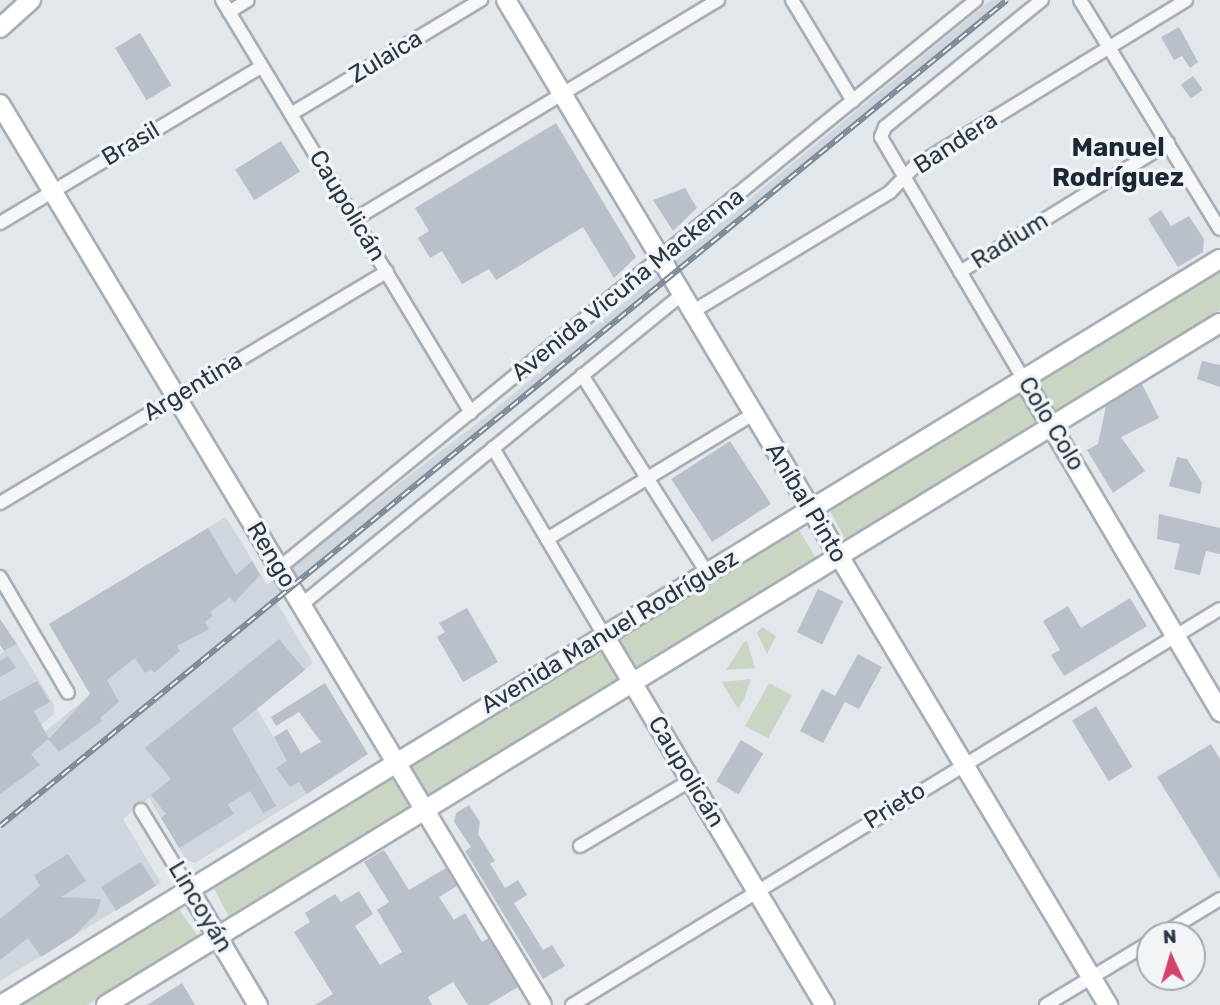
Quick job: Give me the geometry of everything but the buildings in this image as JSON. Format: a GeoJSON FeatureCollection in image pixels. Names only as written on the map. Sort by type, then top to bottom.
{"type":"FeatureCollection","features":[{"type":"Feature","properties":{"kind":"main road"},"geometry":{"type":"LineString","coordinates":[[0,28],[31,0]]}},
{"type":"Feature","properties":{"kind":"main road","name":"Aníbal Pinto"},"geometry":{"type":"LineString","coordinates":[[506,0],[1108,1005]]}},
{"type":"Feature","properties":{"kind":"main road","name":"Rengo"},"geometry":{"type":"LineString","coordinates":[[0,104],[542,1005]]}},
{"type":"Feature","properties":{"kind":"main road","name":"Avenida Manuel Rodríguez"},"geometry":{"type":"LineString","coordinates":[[1,1005],[1220,259]]}},
{"type":"Feature","properties":{"kind":"main road"},"geometry":{"type":"LineString","coordinates":[[106,1005],[1220,323]]}},
{"type":"Feature","properties":{"kind":"main road","name":"Colo Colo"},"geometry":{"type":"LineString","coordinates":[[1024,380],[1220,712]]}},
{"type":"Feature","properties":{"kind":"main road","name":"Caupolicán"},"geometry":{"type":"LineString","coordinates":[[604,635],[825,1005]]}},
{"type":"Feature","properties":{"kind":"main road","name":"Lincoyán"},"geometry":{"type":"LineString","coordinates":[[189,890],[258,1005]]}},
{"type":"Feature","properties":{"kind":"street"},"geometry":{"type":"LineString","coordinates":[[226,6],[248,0]]}},
{"type":"Feature","properties":{"kind":"street","name":"Zulaica"},"geometry":{"type":"LineString","coordinates":[[292,114],[481,0]]}},
{"type":"Feature","properties":{"kind":"street"},"geometry":{"type":"LineString","coordinates":[[355,219],[718,0]]}},
{"type":"Feature","properties":{"kind":"street"},"geometry":{"type":"LineString","coordinates":[[792,0],[853,100]]}},
{"type":"Feature","properties":{"kind":"street","name":"Avenida Vicuña Mackenna"},"geometry":{"type":"LineString","coordinates":[[279,568],[976,0]]}},
{"type":"Feature","properties":{"kind":"street","name":"Colo Colo"},"geometry":{"type":"LineString","coordinates":[[1024,380],[881,137],[885,127],[1042,0]]}},
{"type":"Feature","properties":{"kind":"street"},"geometry":{"type":"LineString","coordinates":[[1080,0],[1220,229]]}},
{"type":"Feature","properties":{"kind":"street","name":"Bandera"},"geometry":{"type":"LineString","coordinates":[[692,312],[890,192],[903,178],[1186,0]]}},
{"type":"Feature","properties":{"kind":"street","name":"Caupolicán"},"geometry":{"type":"LineString","coordinates":[[226,6],[471,412]]}},
{"type":"Feature","properties":{"kind":"street","name":"Brasil"},"geometry":{"type":"LineString","coordinates":[[0,223],[262,66]]}},
{"type":"Feature","properties":{"kind":"street","name":"Radium"},"geometry":{"type":"LineString","coordinates":[[960,272],[1168,143]]}},
{"type":"Feature","properties":{"kind":"street","name":"Argentina"},"geometry":{"type":"LineString","coordinates":[[0,503],[387,271]]}},
{"type":"Feature","properties":{"kind":"street","name":"Avenida Vicuña Mackenna"},"geometry":{"type":"LineString","coordinates":[[301,605],[682,294]]}},
{"type":"Feature","properties":{"kind":"street"},"geometry":{"type":"LineString","coordinates":[[582,376],[708,573]]}},
{"type":"Feature","properties":{"kind":"street"},"geometry":{"type":"LineString","coordinates":[[547,539],[753,414]]}},
{"type":"Feature","properties":{"kind":"street","name":"Caupolicán"},"geometry":{"type":"LineString","coordinates":[[493,448],[604,635]]}},
{"type":"Feature","properties":{"kind":"street"},"geometry":{"type":"LineString","coordinates":[[0,577],[68,693]]}},
{"type":"Feature","properties":{"kind":"street","name":"Prieto"},"geometry":{"type":"LineString","coordinates":[[572,1005],[1220,609]]}},
{"type":"Feature","properties":{"kind":"street"},"geometry":{"type":"LineString","coordinates":[[580,846],[691,780]]}},
{"type":"Feature","properties":{"kind":"street","name":"Lincoyán"},"geometry":{"type":"LineString","coordinates":[[141,810],[189,890]]}},
{"type":"Feature","properties":{"kind":"street"},"geometry":{"type":"LineString","coordinates":[[1184,921],[1220,899]]}},
{"type":"Feature","properties":{"kind":"street"},"geometry":{"type":"LineString","coordinates":[[1046,1005],[1136,951]]}},
{"type":"Feature","properties":{"kind":"shaded area"},"geometry":{"type":"Polygon","coordinates":[[[991,0],[1011,0],[277,603],[313,663],[257,709],[307,794],[195,863],[187,861],[149,798],[123,819],[161,883],[0,981],[0,768],[95,691],[85,685],[49,624],[226,517],[267,585],[484,418],[991,0]]]}},
{"type":"Feature","properties":{"kind":"shaded area"},"geometry":{"type":"Polygon","coordinates":[[[17,644],[54,705],[53,715],[0,759],[0,654],[17,644]]]}},
{"type":"Feature","properties":{"kind":"green space"},"geometry":{"type":"Polygon","coordinates":[[[1220,269],[1220,310],[848,544],[828,507],[1220,269]]]}},
{"type":"Feature","properties":{"kind":"green space"},"geometry":{"type":"Polygon","coordinates":[[[799,530],[820,565],[229,917],[213,887],[799,530]]]}},
{"type":"Feature","properties":{"kind":"green space"},"geometry":{"type":"Polygon","coordinates":[[[762,627],[776,636],[767,654],[757,633],[762,627]]]}},
{"type":"Feature","properties":{"kind":"green space"},"geometry":{"type":"Polygon","coordinates":[[[747,641],[755,668],[726,670],[744,642],[747,641]]]}},
{"type":"Feature","properties":{"kind":"green space"},"geometry":{"type":"Polygon","coordinates":[[[751,679],[744,699],[738,709],[722,682],[751,679]]]}},
{"type":"Feature","properties":{"kind":"green space"},"geometry":{"type":"Polygon","coordinates":[[[769,683],[792,696],[768,738],[745,726],[769,683]]]}},
{"type":"Feature","properties":{"kind":"green space"},"geometry":{"type":"Polygon","coordinates":[[[178,908],[199,938],[87,1005],[17,1005],[178,908]]]}},
{"type":"Feature","properties":{"kind":"railway"},"geometry":{"type":"LineString","coordinates":[[0,826],[1007,0]]}},
{"type":"Feature","properties":{"kind":"district","name":"Manuel Rodríguez"},"geometry":{"type":"Point","coordinates":[1118,163]}}]}
